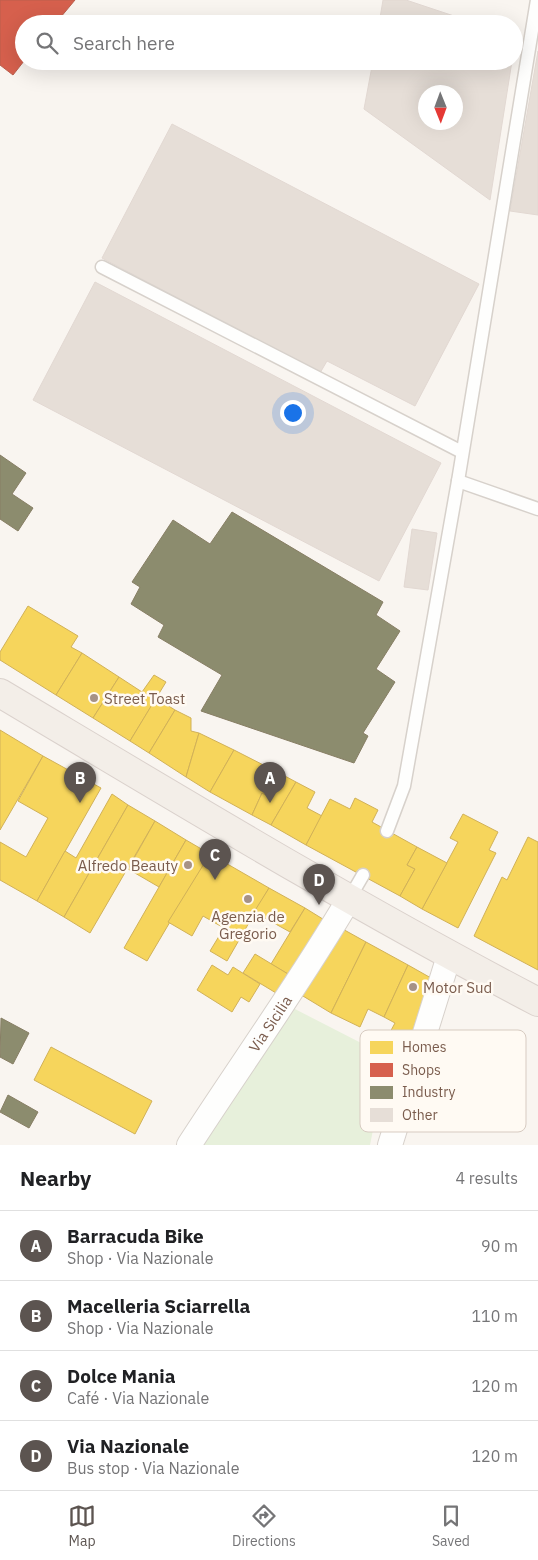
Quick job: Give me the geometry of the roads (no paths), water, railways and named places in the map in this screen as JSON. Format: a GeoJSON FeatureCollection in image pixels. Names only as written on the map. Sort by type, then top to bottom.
{"type":"FeatureCollection","features":[{"type":"Feature","properties":{"kind":"main road"},"geometry":{"type":"LineString","coordinates":[[0,693],[349,899],[449,956],[538,1002]]}},
{"type":"Feature","properties":{"kind":"street","name":"Via Sicilia"},"geometry":{"type":"LineString","coordinates":[[189,1145],[253,1047],[280,1010],[349,899]]}},
{"type":"Feature","properties":{"kind":"street"},"geometry":{"type":"LineString","coordinates":[[426,1030],[449,956]]}},
{"type":"Feature","properties":{"kind":"street"},"geometry":{"type":"LineString","coordinates":[[390,1145],[394,1132]]}},
{"type":"Feature","properties":{"kind":"lane"},"geometry":{"type":"LineString","coordinates":[[387,831],[404,786],[458,481],[537,0]]}},
{"type":"Feature","properties":{"kind":"lane"},"geometry":{"type":"LineString","coordinates":[[102,267],[462,452]]}},
{"type":"Feature","properties":{"kind":"lane"},"geometry":{"type":"LineString","coordinates":[[458,481],[538,509]]}},
{"type":"Feature","properties":{"kind":"lane"},"geometry":{"type":"LineString","coordinates":[[349,899],[363,875]]}},
{"type":"Feature","properties":{"kind":"place","name":"Street Toast"},"geometry":{"type":"Point","coordinates":[94,698]}},
{"type":"Feature","properties":{"kind":"place","name":"Macelleria Sciarrella"},"geometry":{"type":"Point","coordinates":[80,803]}},
{"type":"Feature","properties":{"kind":"place","name":"Barracuda Bike"},"geometry":{"type":"Point","coordinates":[270,803]}},
{"type":"Feature","properties":{"kind":"place","name":"Alfredo Beauty"},"geometry":{"type":"Point","coordinates":[188,865]}},
{"type":"Feature","properties":{"kind":"place","name":"Dolce Mania"},"geometry":{"type":"Point","coordinates":[215,880]}},
{"type":"Feature","properties":{"kind":"place","name":"Agenzia de Gregorio"},"geometry":{"type":"Point","coordinates":[248,899]}},
{"type":"Feature","properties":{"kind":"place","name":"Via Nazionale"},"geometry":{"type":"Point","coordinates":[319,905]}},
{"type":"Feature","properties":{"kind":"place","name":"Motor Sud"},"geometry":{"type":"Point","coordinates":[413,987]}}]}
